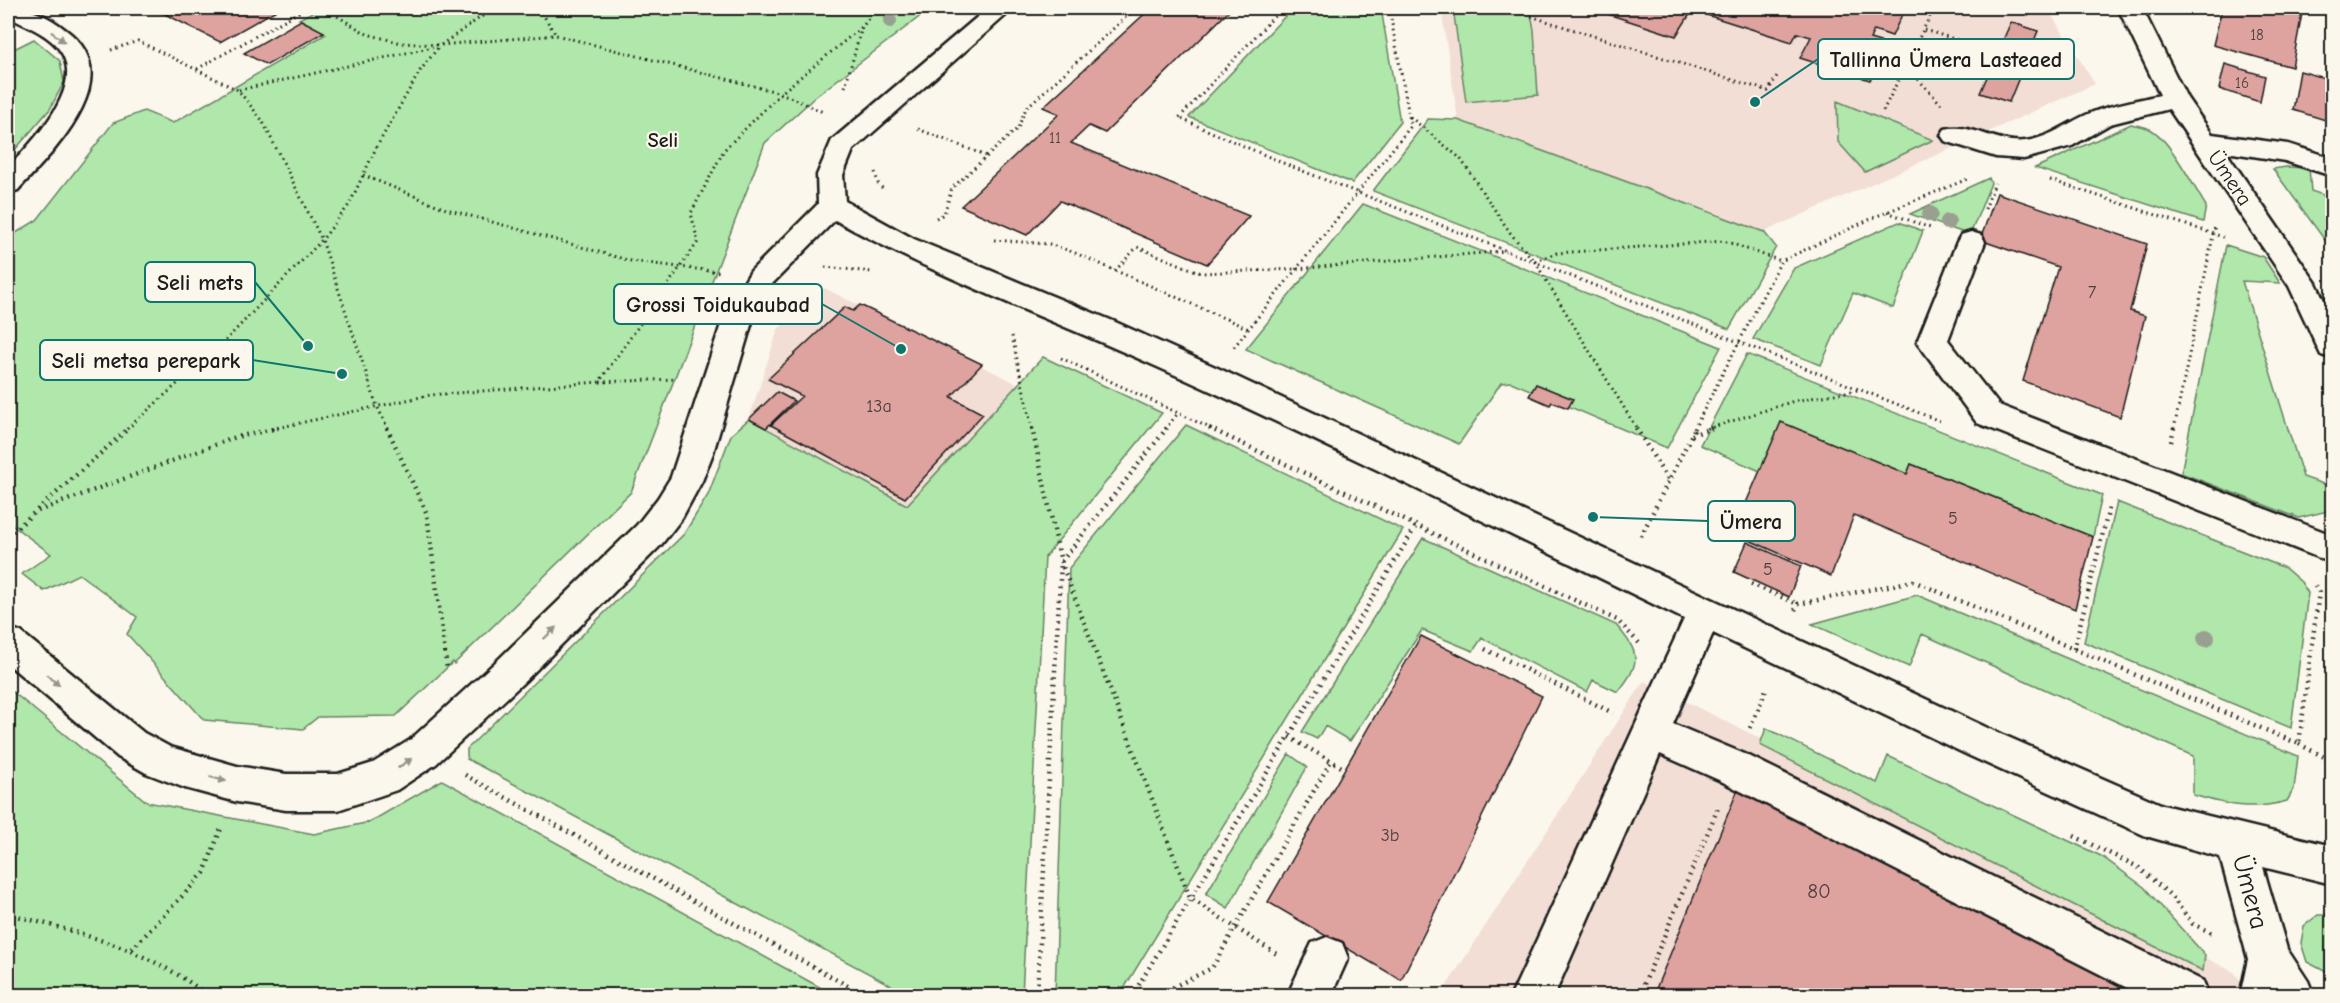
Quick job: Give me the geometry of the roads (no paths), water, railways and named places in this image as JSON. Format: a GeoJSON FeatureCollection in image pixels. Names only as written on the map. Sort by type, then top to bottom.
{"type":"FeatureCollection","features":[{"type":"Feature","properties":{"kind":"street"},"geometry":{"type":"LineString","coordinates":[[8,8],[70,46],[79,61],[80,81],[70,106],[42,146],[8,184]]}},
{"type":"Feature","properties":{"kind":"street"},"geometry":{"type":"LineString","coordinates":[[8,643],[131,746],[159,761],[237,784],[286,792],[338,792],[384,777],[423,752],[649,535],[670,508],[686,481],[697,453],[739,315],[760,278],[832,206],[830,175],[841,146],[1002,8]]}},
{"type":"Feature","properties":{"kind":"street","name":"Ümera"},"geometry":{"type":"LineString","coordinates":[[2130,8],[2175,99],[2302,282],[2332,347]]}},
{"type":"Feature","properties":{"kind":"street"},"geometry":{"type":"LineString","coordinates":[[1954,135],[1996,148],[2024,150],[2063,140],[2101,118],[2175,99]]}},
{"type":"Feature","properties":{"kind":"street"},"geometry":{"type":"LineString","coordinates":[[2205,141],[2288,153],[2332,167]]}},
{"type":"Feature","properties":{"kind":"street"},"geometry":{"type":"LineString","coordinates":[[832,206],[904,246],[1102,329],[1211,378],[1982,743],[2160,823],[2236,843]]}},
{"type":"Feature","properties":{"kind":"street"},"geometry":{"type":"LineString","coordinates":[[1971,243],[1932,342],[1988,414],[2332,549]]}},
{"type":"Feature","properties":{"kind":"street"},"geometry":{"type":"LineString","coordinates":[[1532,996],[1704,613]]}},
{"type":"Feature","properties":{"kind":"street"},"geometry":{"type":"LineString","coordinates":[[1651,732],[1734,768],[2188,996]]}},
{"type":"Feature","properties":{"kind":"street","name":"Ümera"},"geometry":{"type":"LineString","coordinates":[[2293,996],[2265,977],[2236,843],[2332,865]]}},
{"type":"Feature","properties":{"kind":"place","name":"Tallinna Ümera Lasteaed"},"geometry":{"type":"Point","coordinates":[1755,102]}},
{"type":"Feature","properties":{"kind":"place","name":"Seli mets"},"geometry":{"type":"Point","coordinates":[308,346]}},
{"type":"Feature","properties":{"kind":"place","name":"Grossi Toidukaubad"},"geometry":{"type":"Point","coordinates":[901,349]}},
{"type":"Feature","properties":{"kind":"place","name":"Seli metsa perepark"},"geometry":{"type":"Point","coordinates":[342,374]}},
{"type":"Feature","properties":{"kind":"place","name":"Ümera"},"geometry":{"type":"Point","coordinates":[1593,517]}},
{"type":"Feature","properties":{"kind":"district","name":"Seli"},"geometry":{"type":"Point","coordinates":[663,140]}}]}
